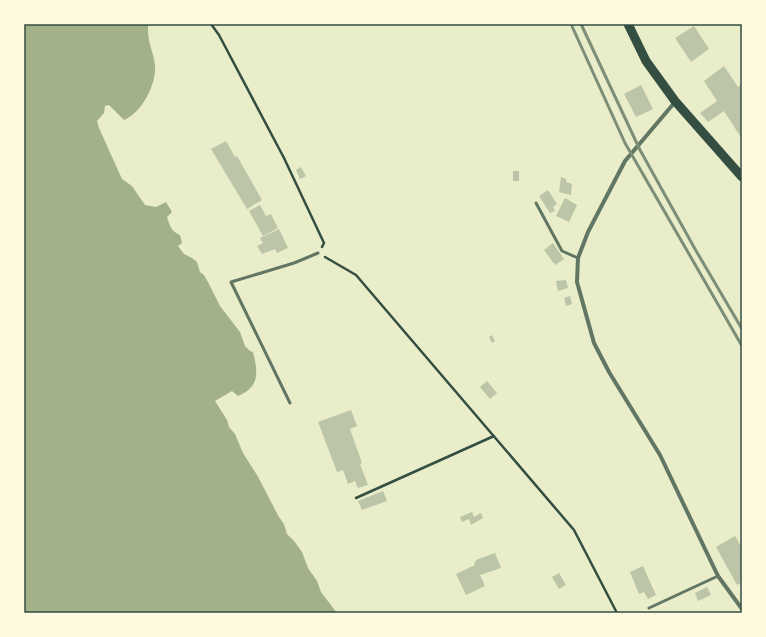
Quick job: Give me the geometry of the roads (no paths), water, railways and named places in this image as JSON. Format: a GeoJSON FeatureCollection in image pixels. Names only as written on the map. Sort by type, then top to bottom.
{"type":"FeatureCollection","features":[{"type":"Feature","properties":{"kind":"main road"},"geometry":{"type":"LineString","coordinates":[[628,24],[646,61],[675,101],[742,177]]}},
{"type":"Feature","properties":{"kind":"street"},"geometry":{"type":"LineString","coordinates":[[675,101],[625,161],[588,232],[578,258],[577,282],[594,343],[609,372],[660,455],[718,576],[742,609]]}},
{"type":"Feature","properties":{"kind":"lane"},"geometry":{"type":"LineString","coordinates":[[536,203],[562,251],[578,258]]}},
{"type":"Feature","properties":{"kind":"lane"},"geometry":{"type":"LineString","coordinates":[[290,403],[231,282],[294,263],[318,252]]}},
{"type":"Feature","properties":{"kind":"lane"},"geometry":{"type":"LineString","coordinates":[[649,608],[718,576]]}},
{"type":"Feature","properties":{"kind":"railway"},"geometry":{"type":"LineString","coordinates":[[571,24],[625,143],[742,346]]}},
{"type":"Feature","properties":{"kind":"railway"},"geometry":{"type":"LineString","coordinates":[[581,24],[640,150],[695,249],[742,329]]}}]}
